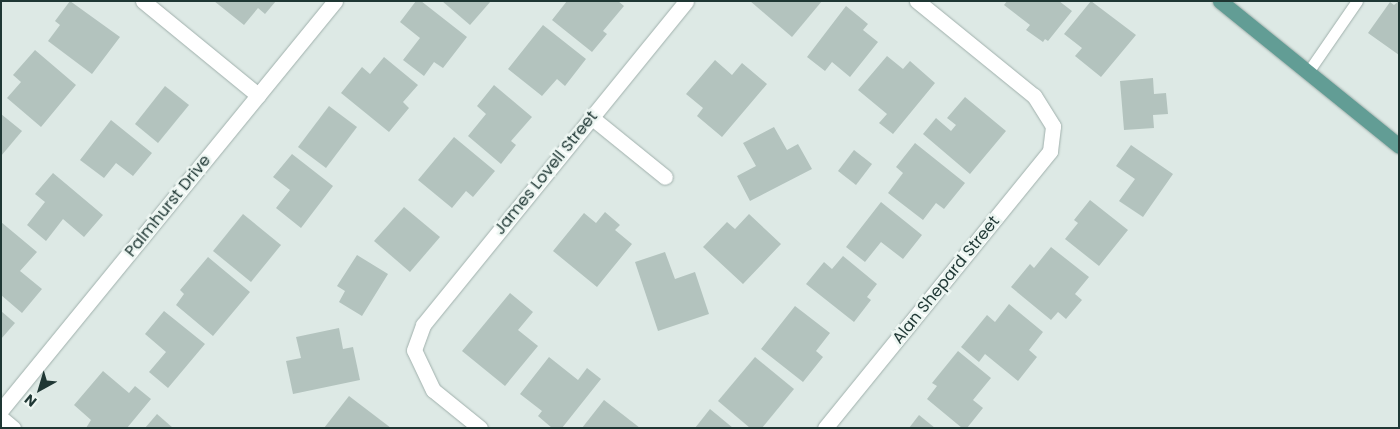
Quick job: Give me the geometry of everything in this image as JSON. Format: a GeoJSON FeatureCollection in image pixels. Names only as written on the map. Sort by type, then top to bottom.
{"type":"FeatureCollection","features":[{"type":"Feature","properties":{"kind":"main road"},"geometry":{"type":"LineString","coordinates":[[1220,1],[1399,146]]}},
{"type":"Feature","properties":{"kind":"street"},"geometry":{"type":"LineString","coordinates":[[143,1],[258,95]]}},
{"type":"Feature","properties":{"kind":"street","name":"Palmhurst Drive"},"geometry":{"type":"LineString","coordinates":[[1,410],[335,1]]}},
{"type":"Feature","properties":{"kind":"street","name":"James Lovell Street"},"geometry":{"type":"LineString","coordinates":[[480,428],[433,390],[414,350],[423,325],[686,1]]}},
{"type":"Feature","properties":{"kind":"street","name":"Alan Shepard Street"},"geometry":{"type":"LineString","coordinates":[[825,428],[1050,151],[1053,126],[1034,96],[917,1]]}},
{"type":"Feature","properties":{"kind":"street"},"geometry":{"type":"LineString","coordinates":[[591,117],[665,176]]}},
{"type":"Feature","properties":{"kind":"street"},"geometry":{"type":"LineString","coordinates":[[1,418],[13,428]]}},
{"type":"Feature","properties":{"kind":"lane"},"geometry":{"type":"LineString","coordinates":[[1308,72],[1357,1]]}},
{"type":"Feature","properties":{"kind":"building"},"geometry":{"type":"Polygon","coordinates":[[[70,1],[120,37],[92,74],[48,41],[60,25],[55,21],[70,1]]]}},
{"type":"Feature","properties":{"kind":"building"},"geometry":{"type":"Polygon","coordinates":[[[214,1],[276,1],[265,14],[258,8],[244,25],[214,1]]]}},
{"type":"Feature","properties":{"kind":"building"},"geometry":{"type":"Polygon","coordinates":[[[416,1],[421,1],[467,37],[443,68],[434,62],[424,76],[403,60],[420,38],[400,22],[416,1]]]}},
{"type":"Feature","properties":{"kind":"building"},"geometry":{"type":"Polygon","coordinates":[[[442,1],[491,1],[470,25],[442,1]]]}},
{"type":"Feature","properties":{"kind":"building"},"geometry":{"type":"Polygon","coordinates":[[[567,1],[618,1],[624,6],[603,31],[607,34],[592,52],[552,20],[567,1]]]}},
{"type":"Feature","properties":{"kind":"building"},"geometry":{"type":"Polygon","coordinates":[[[750,1],[822,1],[792,37],[750,1]]]}},
{"type":"Feature","properties":{"kind":"building"},"geometry":{"type":"Polygon","coordinates":[[[1007,1],[1059,1],[1072,11],[1048,41],[1045,39],[1043,42],[1026,30],[1030,25],[1004,5],[1007,1]]]}},
{"type":"Feature","properties":{"kind":"building"},"geometry":{"type":"Polygon","coordinates":[[[1091,1],[1136,35],[1101,77],[1075,56],[1082,48],[1064,34],[1091,1]]]}},
{"type":"Feature","properties":{"kind":"building"},"geometry":{"type":"Polygon","coordinates":[[[1399,1],[1399,55],[1368,33],[1390,2],[1394,5],[1399,1]]]}},
{"type":"Feature","properties":{"kind":"building"},"geometry":{"type":"Polygon","coordinates":[[[846,6],[868,24],[863,30],[878,42],[850,77],[832,62],[825,71],[807,57],[846,6]]]}},
{"type":"Feature","properties":{"kind":"building"},"geometry":{"type":"Polygon","coordinates":[[[543,25],[586,59],[565,86],[557,79],[542,96],[508,69],[543,25]]]}},
{"type":"Feature","properties":{"kind":"building"},"geometry":{"type":"Polygon","coordinates":[[[35,50],[76,85],[41,127],[7,98],[21,82],[13,75],[35,50]]]}},
{"type":"Feature","properties":{"kind":"building"},"geometry":{"type":"Polygon","coordinates":[[[887,56],[903,69],[910,61],[935,83],[893,134],[879,123],[887,114],[858,90],[887,56]]]}},
{"type":"Feature","properties":{"kind":"building"},"geometry":{"type":"Polygon","coordinates":[[[384,57],[418,85],[403,102],[409,108],[389,132],[341,93],[362,67],[370,74],[384,57]]]}},
{"type":"Feature","properties":{"kind":"building"},"geometry":{"type":"Polygon","coordinates":[[[715,60],[732,75],[742,63],[767,84],[722,137],[697,116],[703,108],[686,94],[715,60]]]}},
{"type":"Feature","properties":{"kind":"building"},"geometry":{"type":"Polygon","coordinates":[[[1153,78],[1154,94],[1166,93],[1168,114],[1153,115],[1154,128],[1124,130],[1120,81],[1153,78]]]}},
{"type":"Feature","properties":{"kind":"building"},"geometry":{"type":"Polygon","coordinates":[[[494,85],[532,117],[511,141],[516,145],[501,164],[468,136],[486,114],[477,106],[494,85]]]}},
{"type":"Feature","properties":{"kind":"building"},"geometry":{"type":"Polygon","coordinates":[[[165,86],[189,105],[158,143],[135,124],[165,86]]]}},
{"type":"Feature","properties":{"kind":"building"},"geometry":{"type":"Polygon","coordinates":[[[965,97],[1006,131],[970,174],[923,134],[936,118],[951,131],[956,125],[947,118],[965,97]]]}},
{"type":"Feature","properties":{"kind":"building"},"geometry":{"type":"Polygon","coordinates":[[[329,106],[357,127],[326,168],[298,147],[329,106]]]}},
{"type":"Feature","properties":{"kind":"building"},"geometry":{"type":"Polygon","coordinates":[[[1,114],[22,131],[1,156],[1,114]]]}},
{"type":"Feature","properties":{"kind":"building"},"geometry":{"type":"Polygon","coordinates":[[[111,120],[152,153],[133,176],[116,163],[104,178],[80,160],[111,120]]]}},
{"type":"Feature","properties":{"kind":"building"},"geometry":{"type":"Polygon","coordinates":[[[774,127],[787,150],[798,144],[812,169],[750,201],[737,176],[756,166],[743,143],[774,127]]]}},
{"type":"Feature","properties":{"kind":"building"},"geometry":{"type":"Polygon","coordinates":[[[454,137],[495,171],[473,197],[466,191],[452,208],[418,180],[454,137]]]}},
{"type":"Feature","properties":{"kind":"building"},"geometry":{"type":"Polygon","coordinates":[[[915,143],[965,183],[944,209],[936,203],[923,220],[888,193],[903,173],[896,167],[915,143]]]}},
{"type":"Feature","properties":{"kind":"building"},"geometry":{"type":"Polygon","coordinates":[[[1131,145],[1173,174],[1143,217],[1119,201],[1135,179],[1116,166],[1131,145]]]}},
{"type":"Feature","properties":{"kind":"building"},"geometry":{"type":"Polygon","coordinates":[[[854,150],[872,164],[856,185],[838,171],[854,150]]]}},
{"type":"Feature","properties":{"kind":"building"},"geometry":{"type":"Polygon","coordinates":[[[292,154],[333,186],[301,228],[276,208],[290,190],[273,177],[292,154]]]}},
{"type":"Feature","properties":{"kind":"building"},"geometry":{"type":"Polygon","coordinates":[[[53,173],[103,215],[84,237],[63,219],[46,241],[27,225],[45,202],[35,194],[53,173]]]}},
{"type":"Feature","properties":{"kind":"building"},"geometry":{"type":"Polygon","coordinates":[[[1090,200],[1128,230],[1099,266],[1065,239],[1078,223],[1074,220],[1090,200]]]}},
{"type":"Feature","properties":{"kind":"building"},"geometry":{"type":"Polygon","coordinates":[[[881,202],[922,235],[903,259],[881,242],[865,262],[846,247],[881,202]]]}},
{"type":"Feature","properties":{"kind":"building"},"geometry":{"type":"Polygon","coordinates":[[[404,207],[440,237],[410,272],[374,241],[404,207]]]}},
{"type":"Feature","properties":{"kind":"building"},"geometry":{"type":"Polygon","coordinates":[[[605,212],[620,225],[615,230],[632,244],[597,287],[553,251],[584,213],[596,223],[605,212]]]}},
{"type":"Feature","properties":{"kind":"building"},"geometry":{"type":"Polygon","coordinates":[[[243,214],[281,245],[251,282],[213,251],[243,214]]]}},
{"type":"Feature","properties":{"kind":"building"},"geometry":{"type":"Polygon","coordinates":[[[749,214],[781,244],[743,284],[703,247],[727,222],[735,229],[749,214]]]}},
{"type":"Feature","properties":{"kind":"building"},"geometry":{"type":"Polygon","coordinates":[[[1,222],[37,252],[20,271],[42,289],[22,313],[1,295],[1,222]]]}},
{"type":"Feature","properties":{"kind":"building"},"geometry":{"type":"Polygon","coordinates":[[[1051,247],[1089,277],[1075,294],[1082,300],[1066,319],[1058,312],[1051,320],[1011,287],[1030,264],[1034,268],[1051,247]]]}},
{"type":"Feature","properties":{"kind":"building"},"geometry":{"type":"Polygon","coordinates":[[[665,252],[675,279],[695,272],[709,314],[658,331],[635,262],[665,252]]]}},
{"type":"Feature","properties":{"kind":"building"},"geometry":{"type":"Polygon","coordinates":[[[357,255],[388,274],[362,316],[339,302],[345,291],[337,286],[357,255]]]}},
{"type":"Feature","properties":{"kind":"building"},"geometry":{"type":"Polygon","coordinates":[[[843,256],[877,284],[867,297],[871,300],[854,322],[806,284],[824,262],[832,269],[843,256]]]}},
{"type":"Feature","properties":{"kind":"building"},"geometry":{"type":"Polygon","coordinates":[[[208,257],[250,292],[213,336],[176,305],[184,294],[180,290],[208,257]]]}},
{"type":"Feature","properties":{"kind":"building"},"geometry":{"type":"Polygon","coordinates":[[[510,293],[533,312],[518,330],[538,346],[505,386],[462,351],[510,293]]]}},
{"type":"Feature","properties":{"kind":"building"},"geometry":{"type":"Polygon","coordinates":[[[1009,304],[1043,332],[1029,350],[1037,357],[1018,381],[985,354],[979,362],[961,347],[987,315],[995,322],[1009,304]]]}},
{"type":"Feature","properties":{"kind":"building"},"geometry":{"type":"Polygon","coordinates":[[[795,306],[830,333],[816,351],[823,357],[803,382],[761,349],[795,306]]]}},
{"type":"Feature","properties":{"kind":"building"},"geometry":{"type":"Polygon","coordinates":[[[1,311],[15,323],[1,339],[1,311]]]}},
{"type":"Feature","properties":{"kind":"building"},"geometry":{"type":"Polygon","coordinates":[[[164,311],[205,344],[168,388],[149,372],[166,352],[145,334],[164,311]]]}},
{"type":"Feature","properties":{"kind":"building"},"geometry":{"type":"Polygon","coordinates":[[[339,328],[343,349],[353,347],[360,380],[293,394],[286,361],[301,358],[296,337],[339,328]]]}},
{"type":"Feature","properties":{"kind":"building"},"geometry":{"type":"Polygon","coordinates":[[[958,351],[991,378],[973,400],[983,408],[967,428],[962,428],[927,399],[937,386],[932,383],[958,351]]]}},
{"type":"Feature","properties":{"kind":"building"},"geometry":{"type":"Polygon","coordinates":[[[549,357],[578,380],[587,368],[601,379],[562,428],[552,428],[538,416],[542,411],[520,394],[549,357]]]}},
{"type":"Feature","properties":{"kind":"building"},"geometry":{"type":"Polygon","coordinates":[[[755,357],[794,389],[762,428],[750,428],[718,401],[755,357]]]}},
{"type":"Feature","properties":{"kind":"building"},"geometry":{"type":"Polygon","coordinates":[[[103,371],[129,393],[135,386],[151,399],[127,428],[86,428],[91,420],[74,405],[103,371]]]}},
{"type":"Feature","properties":{"kind":"building"},"geometry":{"type":"Polygon","coordinates":[[[349,396],[391,428],[324,428],[349,396]]]}},
{"type":"Feature","properties":{"kind":"building"},"geometry":{"type":"Polygon","coordinates":[[[604,400],[640,428],[582,428],[604,400]]]}},
{"type":"Feature","properties":{"kind":"building"},"geometry":{"type":"Polygon","coordinates":[[[710,409],[733,428],[695,428],[710,409]]]}},
{"type":"Feature","properties":{"kind":"building"},"geometry":{"type":"Polygon","coordinates":[[[157,414],[173,428],[145,428],[157,414]]]}},
{"type":"Feature","properties":{"kind":"building"},"geometry":{"type":"Polygon","coordinates":[[[919,415],[935,428],[909,428],[919,415]]]}}]}
